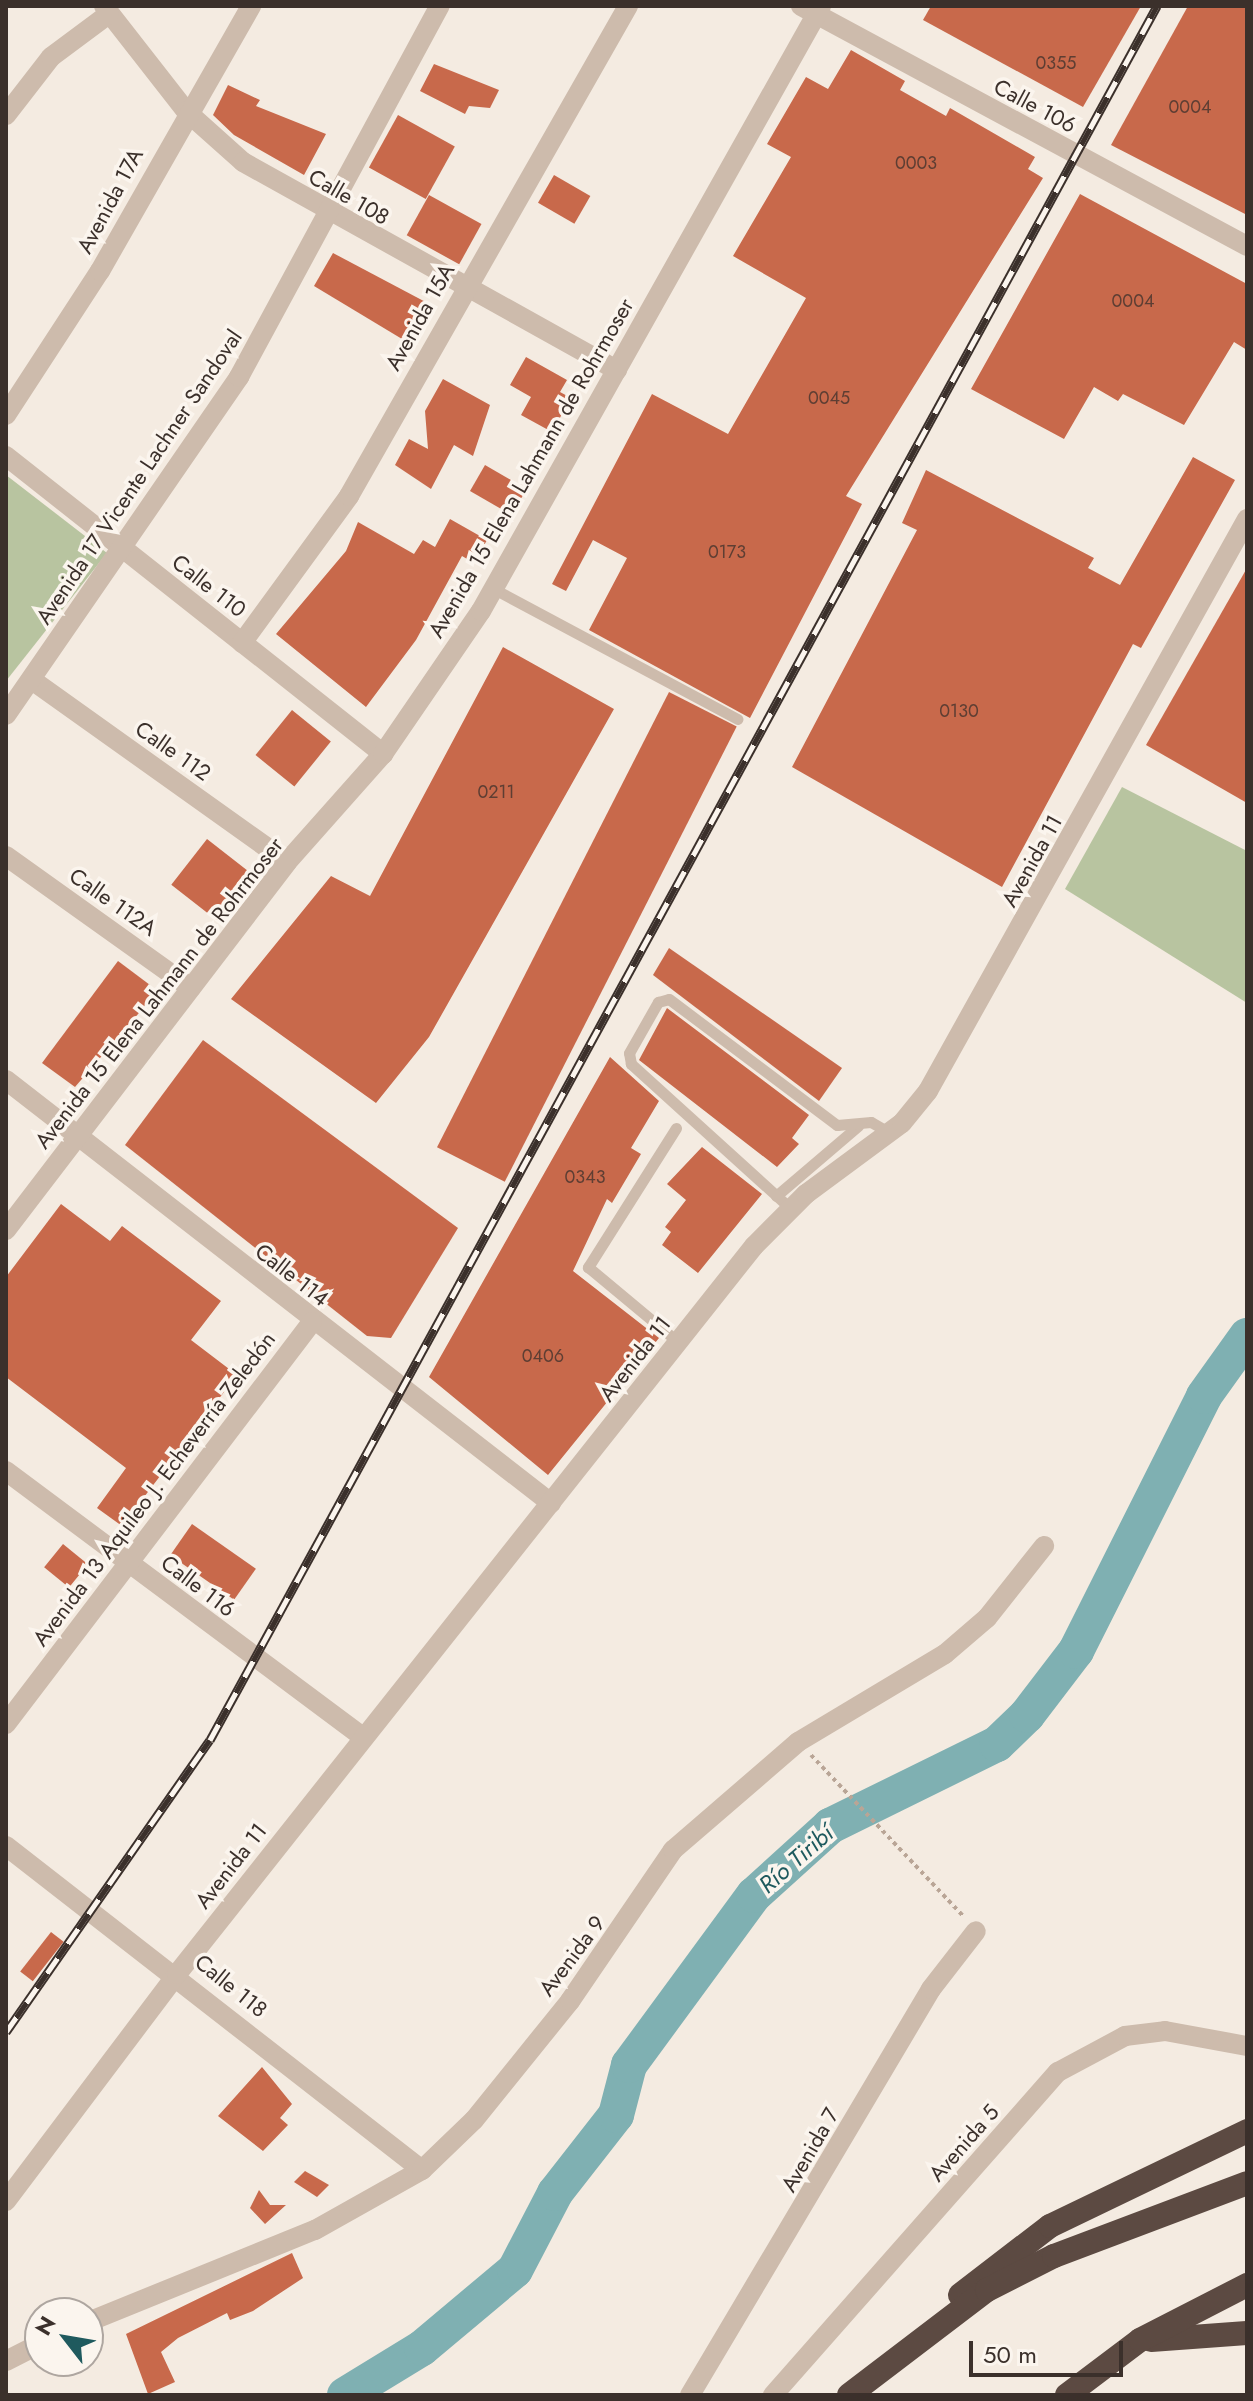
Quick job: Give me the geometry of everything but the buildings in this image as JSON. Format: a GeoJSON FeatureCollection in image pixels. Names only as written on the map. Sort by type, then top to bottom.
{"type":"FeatureCollection","features":[{"type":"Feature","properties":{"kind":"highway"},"geometry":{"type":"LineString","coordinates":[[849,2395],[990,2267],[1050,2226],[1247,2131]]}},
{"type":"Feature","properties":{"kind":"highway"},"geometry":{"type":"LineString","coordinates":[[898,2352],[987,2290],[1054,2256],[1247,2183]]}},
{"type":"Feature","properties":{"kind":"highway"},"geometry":{"type":"LineString","coordinates":[[1067,2395],[1140,2340],[1247,2285]]}},
{"type":"Feature","properties":{"kind":"highway"},"geometry":{"type":"LineString","coordinates":[[1140,2340],[1247,2333]]}},
{"type":"Feature","properties":{"kind":"street","name":"Avenida 17A"},"geometry":{"type":"LineString","coordinates":[[6,415],[100,271],[186,111],[251,6]]}},
{"type":"Feature","properties":{"kind":"street","name":"Avenida 17 Vicente Lachner Sandoval"},"geometry":{"type":"LineString","coordinates":[[6,715],[239,377],[440,6]]}},
{"type":"Feature","properties":{"kind":"street","name":"Avenida 15A"},"geometry":{"type":"LineString","coordinates":[[242,643],[349,496],[463,287],[628,6]]}},
{"type":"Feature","properties":{"kind":"street","name":"Calle 106"},"geometry":{"type":"LineString","coordinates":[[813,9],[1247,246]]}},
{"type":"Feature","properties":{"kind":"street","name":"Avenida 15 Elena Lahmann de Rohrmoser"},"geometry":{"type":"LineString","coordinates":[[6,1230],[287,862],[383,754],[494,589],[813,9]]}},
{"type":"Feature","properties":{"kind":"street","name":"Calle 108"},"geometry":{"type":"LineString","coordinates":[[107,10],[186,111],[243,162],[328,214],[617,370]]}},
{"type":"Feature","properties":{"kind":"street"},"geometry":{"type":"LineString","coordinates":[[6,115],[51,57],[107,10]]}},
{"type":"Feature","properties":{"kind":"street","name":"Calle 110"},"geometry":{"type":"LineString","coordinates":[[6,456],[383,754]]}},
{"type":"Feature","properties":{"kind":"street","name":"Avenida 11"},"geometry":{"type":"LineString","coordinates":[[6,2201],[177,1974],[678,1342],[783,1202],[890,1133],[928,1091],[996,977],[1247,519]]}},
{"type":"Feature","properties":{"kind":"street","name":"Calle 112"},"geometry":{"type":"LineString","coordinates":[[32,680],[287,862]]}},
{"type":"Feature","properties":{"kind":"street","name":"Calle 112A"},"geometry":{"type":"LineString","coordinates":[[6,856],[191,988]]}},
{"type":"Feature","properties":{"kind":"street","name":"Calle 114"},"geometry":{"type":"LineString","coordinates":[[6,1080],[312,1322],[551,1503]]}},
{"type":"Feature","properties":{"kind":"street","name":"Avenida 13 Aquileo J. Echeverría Zeledón"},"geometry":{"type":"LineString","coordinates":[[6,1724],[126,1562],[312,1322]]}},
{"type":"Feature","properties":{"kind":"street","name":"Calle 116"},"geometry":{"type":"LineString","coordinates":[[6,1471],[363,1737]]}},
{"type":"Feature","properties":{"kind":"street","name":"Avenida 9"},"geometry":{"type":"LineString","coordinates":[[104,2316],[315,2230],[422,2170],[474,2120],[570,2001],[673,1850],[798,1742],[945,1654],[987,1618],[1044,1546]]}},
{"type":"Feature","properties":{"kind":"street","name":"Calle 118"},"geometry":{"type":"LineString","coordinates":[[6,1846],[177,1974],[422,2170]]}},
{"type":"Feature","properties":{"kind":"street","name":"Avenida 7"},"geometry":{"type":"LineString","coordinates":[[690,2395],[931,1989],[976,1931]]}},
{"type":"Feature","properties":{"kind":"street","name":"Avenida 5"},"geometry":{"type":"LineString","coordinates":[[773,2395],[1067,2066],[1125,2036],[1165,2031],[1247,2046]]}},
{"type":"Feature","properties":{"kind":"street"},"geometry":{"type":"LineString","coordinates":[[6,2361],[24,2352]]}},
{"type":"Feature","properties":{"kind":"lane"},"geometry":{"type":"LineString","coordinates":[[494,589],[737,719]]}},
{"type":"Feature","properties":{"kind":"lane"},"geometry":{"type":"LineString","coordinates":[[858,1126],[783,1202],[631,1064],[635,1041],[658,1002],[669,999],[837,1125],[858,1126],[871,1122],[890,1133]]}},
{"type":"Feature","properties":{"kind":"lane"},"geometry":{"type":"LineString","coordinates":[[676,1128],[588,1267],[678,1342]]}},
{"type":"Feature","properties":{"kind":"path"},"geometry":{"type":"LineString","coordinates":[[810,1754],[952,1904]]}},
{"type":"Feature","properties":{"kind":"green space"},"geometry":{"type":"Polygon","coordinates":[[[6,475],[107,553],[6,681],[6,475]]]}},
{"type":"Feature","properties":{"kind":"green space"},"geometry":{"type":"Polygon","coordinates":[[[1122,787],[1247,851],[1247,1003],[1065,889],[1122,787]]]}},
{"type":"Feature","properties":{"kind":"waterway","name":"Río Tiribí"},"geometry":{"type":"LineString","coordinates":[[345,2395],[422,2348],[515,2270],[555,2193],[616,2115],[629,2065],[754,1895],[830,1826],[997,1744],[1027,1715],[1076,1651],[1204,1396],[1247,1336]]}},
{"type":"Feature","properties":{"kind":"railway"},"geometry":{"type":"LineString","coordinates":[[6,2032],[210,1740],[1157,6]]}}]}
